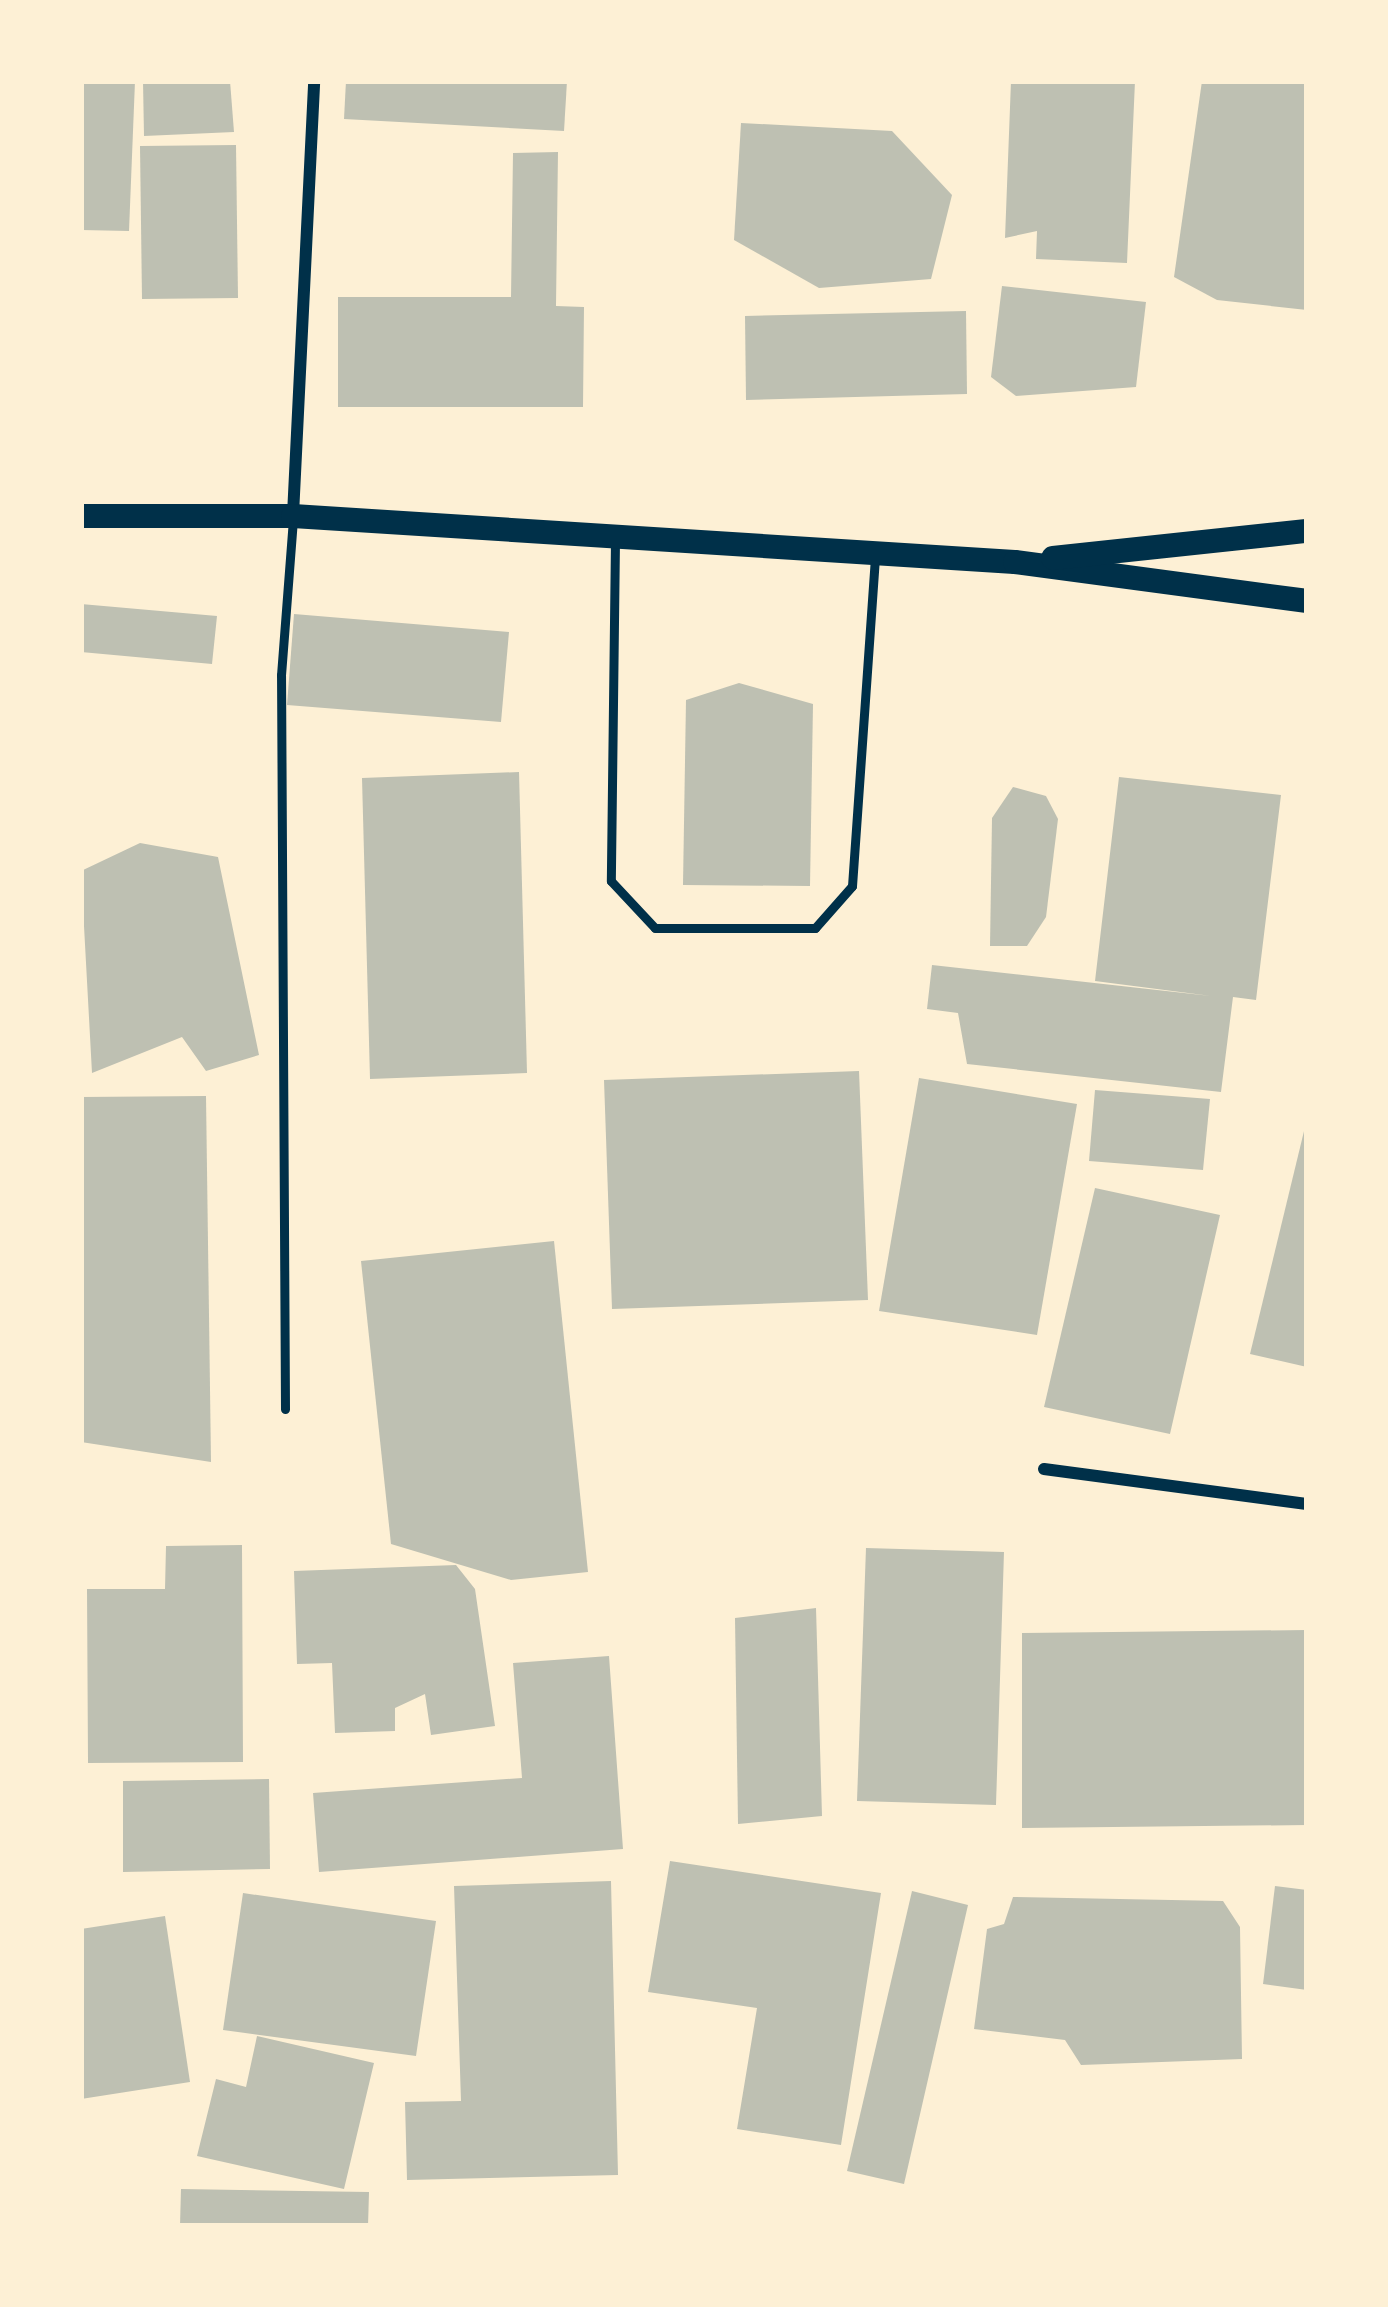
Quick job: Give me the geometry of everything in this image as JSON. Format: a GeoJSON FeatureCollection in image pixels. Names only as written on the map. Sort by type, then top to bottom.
{"type":"FeatureCollection","features":[{"type":"Feature","properties":{"kind":"main road"},"geometry":{"type":"LineString","coordinates":[[81,516],[293,516],[1015,562],[1300,603]]}},
{"type":"Feature","properties":{"kind":"main road"},"geometry":{"type":"LineString","coordinates":[[1015,562],[1307,531]]}},
{"type":"Feature","properties":{"kind":"street"},"geometry":{"type":"LineString","coordinates":[[293,516],[314,81]]}},
{"type":"Feature","properties":{"kind":"street"},"geometry":{"type":"LineString","coordinates":[[1044,1469],[1307,1504]]}},
{"type":"Feature","properties":{"kind":"lane"},"geometry":{"type":"LineString","coordinates":[[285,1408],[281,675],[293,516]]}},
{"type":"Feature","properties":{"kind":"lane"},"geometry":{"type":"LineString","coordinates":[[615,540],[610,881],[655,928],[815,928],[852,886],[875,554]]}},
{"type":"Feature","properties":{"kind":"building"},"geometry":{"type":"Polygon","coordinates":[[[81,81],[135,81],[129,231],[81,230],[81,81]]]}},
{"type":"Feature","properties":{"kind":"building"},"geometry":{"type":"Polygon","coordinates":[[[143,81],[230,81],[234,132],[144,136],[143,81]]]}},
{"type":"Feature","properties":{"kind":"building"},"geometry":{"type":"Polygon","coordinates":[[[346,81],[567,81],[564,131],[344,119],[346,81]]]}},
{"type":"Feature","properties":{"kind":"building"},"geometry":{"type":"Polygon","coordinates":[[[1011,81],[1135,81],[1127,263],[1036,259],[1037,231],[1005,238],[1011,81]]]}},
{"type":"Feature","properties":{"kind":"building"},"geometry":{"type":"Polygon","coordinates":[[[1202,81],[1307,81],[1307,310],[1217,300],[1174,277],[1202,81]]]}},
{"type":"Feature","properties":{"kind":"building"},"geometry":{"type":"Polygon","coordinates":[[[741,123],[892,131],[952,195],[931,279],[819,288],[734,240],[741,123]]]}},
{"type":"Feature","properties":{"kind":"building"},"geometry":{"type":"Polygon","coordinates":[[[236,145],[238,298],[142,299],[140,146],[236,145]]]}},
{"type":"Feature","properties":{"kind":"building"},"geometry":{"type":"Polygon","coordinates":[[[558,152],[556,306],[584,307],[583,407],[338,407],[338,297],[511,297],[513,153],[558,152]]]}},
{"type":"Feature","properties":{"kind":"building"},"geometry":{"type":"Polygon","coordinates":[[[1002,286],[1146,302],[1136,387],[1016,396],[991,377],[1002,286]]]}},
{"type":"Feature","properties":{"kind":"building"},"geometry":{"type":"Polygon","coordinates":[[[966,311],[967,394],[746,400],[745,316],[966,311]]]}},
{"type":"Feature","properties":{"kind":"building"},"geometry":{"type":"Polygon","coordinates":[[[81,604],[217,616],[212,664],[81,652],[81,604]]]}},
{"type":"Feature","properties":{"kind":"building"},"geometry":{"type":"Polygon","coordinates":[[[294,614],[509,632],[501,722],[287,705],[294,614]]]}},
{"type":"Feature","properties":{"kind":"building"},"geometry":{"type":"Polygon","coordinates":[[[739,683],[813,704],[810,886],[683,885],[686,700],[739,683]]]}},
{"type":"Feature","properties":{"kind":"building"},"geometry":{"type":"Polygon","coordinates":[[[519,772],[527,1073],[370,1079],[362,778],[519,772]]]}},
{"type":"Feature","properties":{"kind":"building"},"geometry":{"type":"Polygon","coordinates":[[[1119,777],[1281,795],[1256,1000],[1233,997],[1221,1092],[967,1064],[958,1013],[927,1009],[932,965],[1211,996],[1095,981],[1119,777]]]}},
{"type":"Feature","properties":{"kind":"building"},"geometry":{"type":"Polygon","coordinates":[[[1013,787],[1046,796],[1058,819],[1046,917],[1027,946],[990,946],[992,818],[1013,787]]]}},
{"type":"Feature","properties":{"kind":"building"},"geometry":{"type":"Polygon","coordinates":[[[140,843],[218,857],[259,1055],[206,1071],[182,1037],[92,1073],[81,871],[140,843]]]}},
{"type":"Feature","properties":{"kind":"building"},"geometry":{"type":"Polygon","coordinates":[[[859,1071],[868,1300],[612,1309],[604,1080],[859,1071]]]}},
{"type":"Feature","properties":{"kind":"building"},"geometry":{"type":"Polygon","coordinates":[[[919,1078],[1077,1104],[1037,1335],[879,1311],[919,1078]]]}},
{"type":"Feature","properties":{"kind":"building"},"geometry":{"type":"Polygon","coordinates":[[[1095,1090],[1210,1099],[1203,1170],[1089,1161],[1095,1090]]]}},
{"type":"Feature","properties":{"kind":"building"},"geometry":{"type":"Polygon","coordinates":[[[206,1096],[211,1462],[81,1442],[81,1097],[206,1096]]]}},
{"type":"Feature","properties":{"kind":"building"},"geometry":{"type":"Polygon","coordinates":[[[1307,1127],[1307,1367],[1250,1354],[1307,1127]]]}},
{"type":"Feature","properties":{"kind":"building"},"geometry":{"type":"Polygon","coordinates":[[[1095,1188],[1220,1215],[1170,1434],[1044,1407],[1095,1188]]]}},
{"type":"Feature","properties":{"kind":"building"},"geometry":{"type":"Polygon","coordinates":[[[554,1241],[588,1572],[511,1580],[391,1544],[361,1261],[554,1241]]]}},
{"type":"Feature","properties":{"kind":"building"},"geometry":{"type":"Polygon","coordinates":[[[242,1545],[243,1762],[88,1763],[87,1589],[165,1589],[166,1546],[242,1545]]]}},
{"type":"Feature","properties":{"kind":"building"},"geometry":{"type":"Polygon","coordinates":[[[866,1548],[1004,1552],[996,1805],[857,1801],[866,1548]]]}},
{"type":"Feature","properties":{"kind":"building"},"geometry":{"type":"Polygon","coordinates":[[[456,1565],[475,1589],[495,1726],[431,1735],[425,1694],[395,1708],[395,1731],[335,1733],[332,1663],[297,1664],[294,1571],[456,1565]]]}},
{"type":"Feature","properties":{"kind":"building"},"geometry":{"type":"Polygon","coordinates":[[[816,1608],[822,1816],[738,1824],[735,1618],[816,1608]]]}},
{"type":"Feature","properties":{"kind":"building"},"geometry":{"type":"Polygon","coordinates":[[[1307,1630],[1307,1825],[1022,1828],[1022,1633],[1307,1630]]]}},
{"type":"Feature","properties":{"kind":"building"},"geometry":{"type":"Polygon","coordinates":[[[609,1656],[623,1849],[319,1872],[313,1793],[522,1778],[513,1663],[609,1656]]]}},
{"type":"Feature","properties":{"kind":"building"},"geometry":{"type":"Polygon","coordinates":[[[269,1779],[270,1869],[123,1872],[123,1781],[269,1779]]]}},
{"type":"Feature","properties":{"kind":"building"},"geometry":{"type":"Polygon","coordinates":[[[670,1861],[881,1893],[841,2145],[737,2129],[757,2008],[648,1992],[670,1861]]]}},
{"type":"Feature","properties":{"kind":"building"},"geometry":{"type":"Polygon","coordinates":[[[611,1881],[618,2175],[407,2180],[405,2102],[461,2101],[454,1886],[611,1881]]]}},
{"type":"Feature","properties":{"kind":"building"},"geometry":{"type":"Polygon","coordinates":[[[1275,1886],[1307,1890],[1307,1990],[1263,1984],[1275,1886]]]}},
{"type":"Feature","properties":{"kind":"building"},"geometry":{"type":"Polygon","coordinates":[[[912,1891],[968,1905],[904,2184],[847,2171],[912,1891]]]}},
{"type":"Feature","properties":{"kind":"building"},"geometry":{"type":"Polygon","coordinates":[[[243,1893],[436,1921],[416,2056],[223,2030],[243,1893]]]}},
{"type":"Feature","properties":{"kind":"building"},"geometry":{"type":"Polygon","coordinates":[[[1013,1897],[1223,1901],[1240,1927],[1242,2059],[1081,2065],[1065,2040],[974,2029],[987,1929],[1004,1924],[1013,1897]]]}},
{"type":"Feature","properties":{"kind":"building"},"geometry":{"type":"Polygon","coordinates":[[[165,1916],[190,2082],[81,2099],[81,1929],[165,1916]]]}},
{"type":"Feature","properties":{"kind":"building"},"geometry":{"type":"Polygon","coordinates":[[[257,2036],[374,2063],[344,2189],[197,2156],[216,2079],[246,2087],[257,2036]]]}},
{"type":"Feature","properties":{"kind":"building"},"geometry":{"type":"Polygon","coordinates":[[[181,2189],[369,2192],[368,2226],[180,2226],[181,2189]]]}}]}
